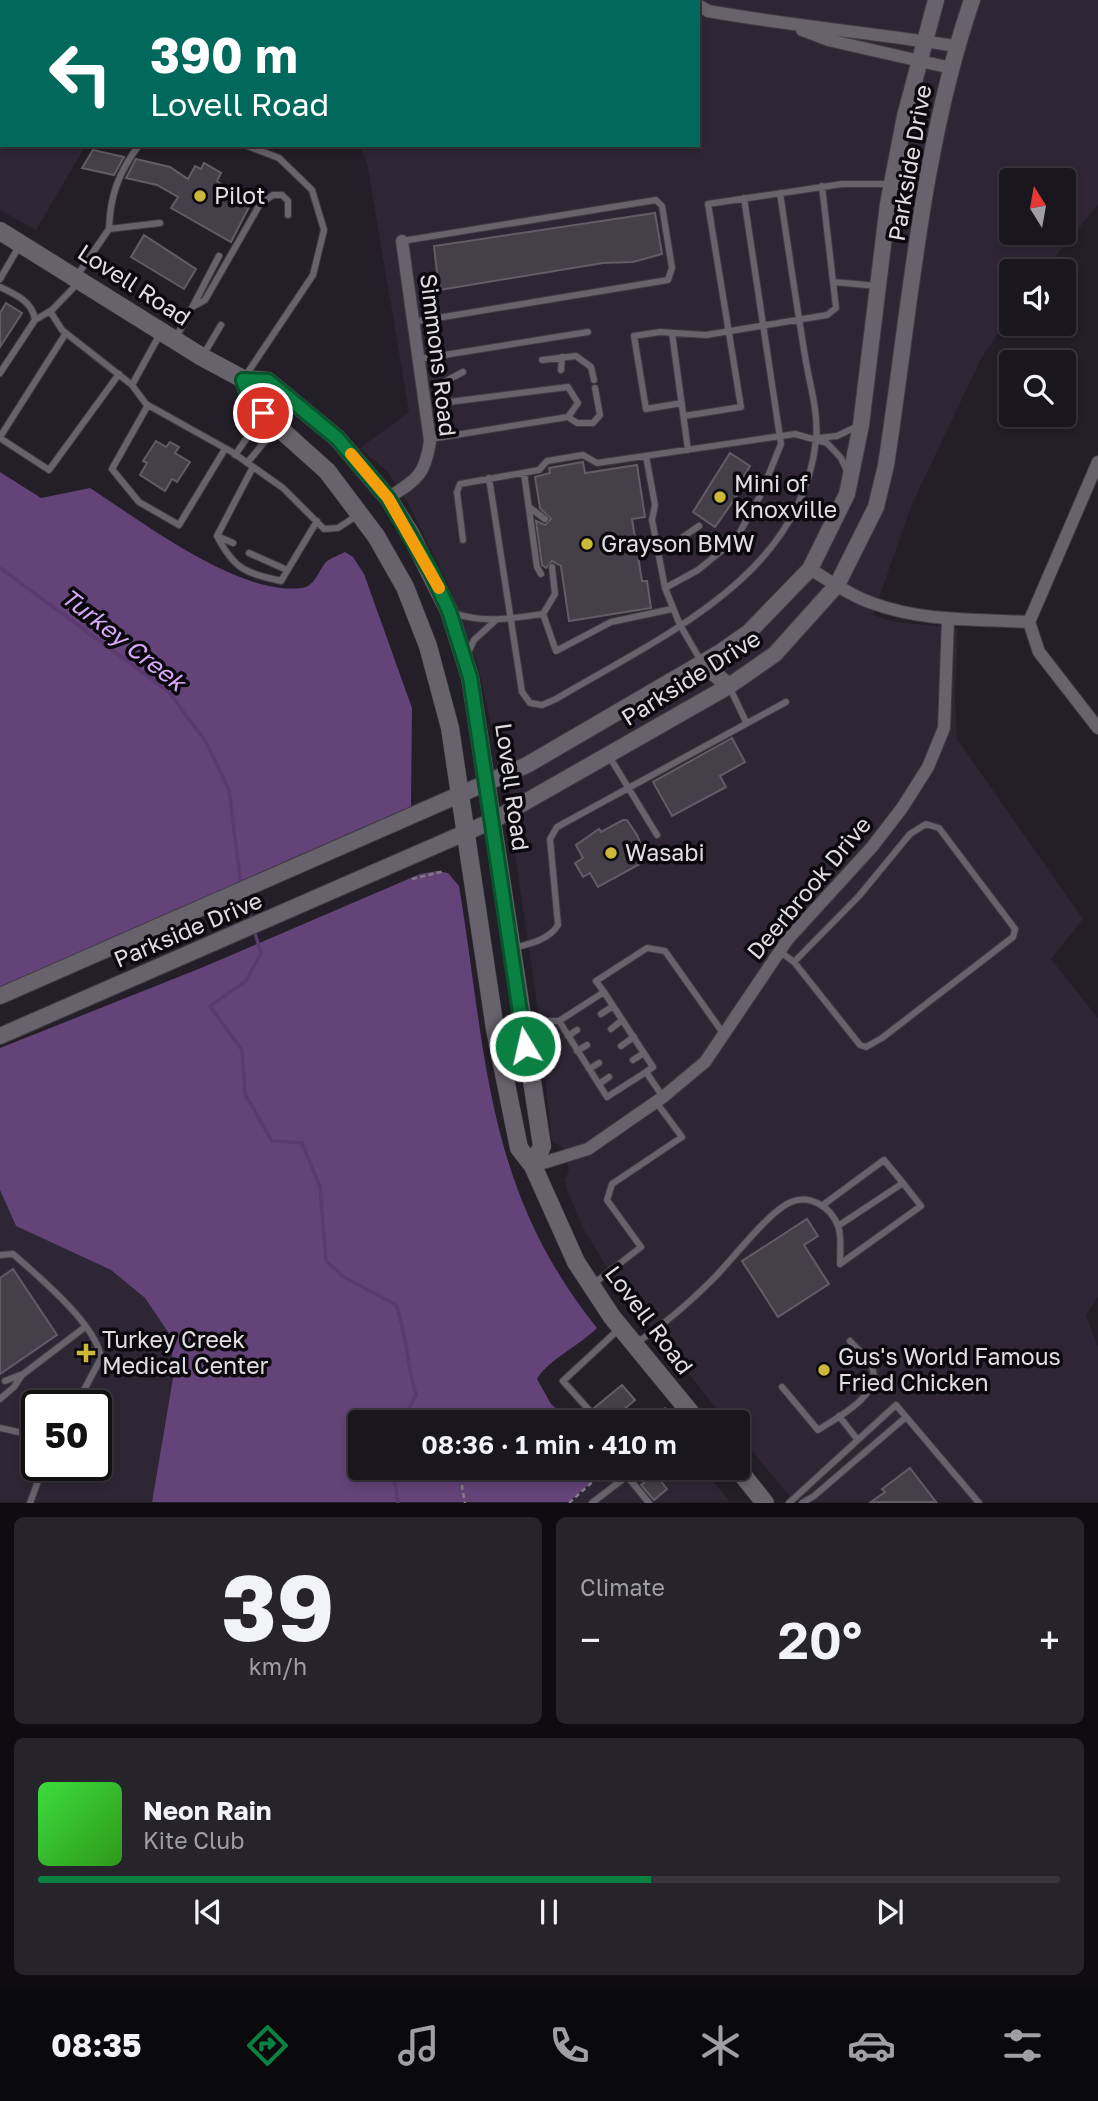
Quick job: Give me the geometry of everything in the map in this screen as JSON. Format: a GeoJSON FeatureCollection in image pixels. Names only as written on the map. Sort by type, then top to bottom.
{"type":"FeatureCollection","features":[{"type":"Feature","properties":{"kind":"main road","name":"Lovell Road"},"geometry":{"type":"LineString","coordinates":[[0,231],[79,278],[202,358],[243,380],[268,381],[288,395],[337,438],[388,498],[431,572],[449,611],[466,662],[487,784],[542,1146],[533,1166]]}},
{"type":"Feature","properties":{"kind":"main road","name":"Lovell Road"},"geometry":{"type":"LineString","coordinates":[[243,380],[251,403],[327,471],[360,514],[392,562],[418,619],[450,727],[498,1042],[519,1148],[533,1166],[566,1243],[591,1286],[621,1328],[688,1410]]}},
{"type":"Feature","properties":{"kind":"main road"},"geometry":{"type":"LineString","coordinates":[[360,514],[388,498]]}},
{"type":"Feature","properties":{"kind":"main road"},"geometry":{"type":"LineString","coordinates":[[747,1480],[765,1503]]}},
{"type":"Feature","properties":{"kind":"street","name":"Parkside Drive"},"geometry":{"type":"LineString","coordinates":[[0,996],[527,765],[702,663],[749,632],[810,569],[847,494],[861,425],[892,184],[918,61],[936,0]]}},
{"type":"Feature","properties":{"kind":"street","name":"Parkside Drive"},"geometry":{"type":"LineString","coordinates":[[0,1036],[492,821],[729,686],[775,654],[837,585],[867,527],[886,465],[924,207],[956,46],[972,0]]}},
{"type":"Feature","properties":{"kind":"street"},"geometry":{"type":"LineString","coordinates":[[700,6],[708,11],[792,26],[830,26],[956,46]]}},
{"type":"Feature","properties":{"kind":"street"},"geometry":{"type":"LineString","coordinates":[[792,26],[828,40],[951,68]]}},
{"type":"Feature","properties":{"kind":"street","name":"Simmons Road"},"geometry":{"type":"LineString","coordinates":[[388,498],[415,481],[421,473],[427,464],[430,439],[402,241]]}},
{"type":"Feature","properties":{"kind":"street"},"geometry":{"type":"LineString","coordinates":[[1098,462],[1029,622],[1038,652],[1098,728]]}},
{"type":"Feature","properties":{"kind":"street"},"geometry":{"type":"LineString","coordinates":[[810,569],[871,603],[913,614],[948,619],[1029,622]]}},
{"type":"Feature","properties":{"kind":"street","name":"Deerbrook Drive"},"geometry":{"type":"LineString","coordinates":[[533,1166],[588,1149],[660,1100],[705,1062],[779,951],[872,847],[928,767],[944,728],[948,619]]}},
{"type":"Feature","properties":{"kind":"street"},"geometry":{"type":"LineString","coordinates":[[702,663],[729,686]]}},
{"type":"Feature","properties":{"kind":"lane"},"geometry":{"type":"LineString","coordinates":[[0,373],[35,320],[50,311],[79,278],[109,229],[110,202],[122,167],[137,147]]}},
{"type":"Feature","properties":{"kind":"lane"},"geometry":{"type":"LineString","coordinates":[[243,380],[313,275],[324,230],[312,190],[279,159],[250,147]]}},
{"type":"Feature","properties":{"kind":"lane"},"geometry":{"type":"LineString","coordinates":[[684,416],[741,407],[708,204],[822,187],[892,184]]}},
{"type":"Feature","properties":{"kind":"lane"},"geometry":{"type":"LineString","coordinates":[[682,403],[646,408],[634,336],[672,333],[706,335],[827,316],[834,311],[834,282],[822,187]]}},
{"type":"Feature","properties":{"kind":"lane"},"geometry":{"type":"LineString","coordinates":[[489,478],[524,698],[530,703],[542,705],[701,613],[758,565],[788,526],[807,479],[817,439],[780,192]]}},
{"type":"Feature","properties":{"kind":"lane"},"geometry":{"type":"LineString","coordinates":[[132,384],[168,336],[196,305],[205,300],[260,204],[273,195],[282,195],[288,201],[288,215]]}},
{"type":"Feature","properties":{"kind":"lane"},"geometry":{"type":"LineString","coordinates":[[665,588],[698,570],[736,538],[760,496],[774,464],[781,436],[744,198]]}},
{"type":"Feature","properties":{"kind":"lane"},"geometry":{"type":"LineString","coordinates":[[402,241],[656,200],[662,206],[672,268],[668,280],[413,322]]}},
{"type":"Feature","properties":{"kind":"lane"},"geometry":{"type":"LineString","coordinates":[[109,229],[160,223]]}},
{"type":"Feature","properties":{"kind":"lane"},"geometry":{"type":"LineString","coordinates":[[0,279],[21,244]]}},
{"type":"Feature","properties":{"kind":"lane"},"geometry":{"type":"LineString","coordinates":[[196,305],[198,294],[219,256]]}},
{"type":"Feature","properties":{"kind":"lane"},"geometry":{"type":"LineString","coordinates":[[834,282],[878,286]]}},
{"type":"Feature","properties":{"kind":"lane"},"geometry":{"type":"LineString","coordinates":[[0,287],[21,298],[34,313],[35,320]]}},
{"type":"Feature","properties":{"kind":"lane"},"geometry":{"type":"LineString","coordinates":[[50,311],[66,333],[132,384],[148,405],[235,455],[283,488],[324,529],[332,529],[360,514]]}},
{"type":"Feature","properties":{"kind":"lane"},"geometry":{"type":"LineString","coordinates":[[202,358],[221,325]]}},
{"type":"Feature","properties":{"kind":"lane"},"geometry":{"type":"LineString","coordinates":[[418,359],[588,332]]}},
{"type":"Feature","properties":{"kind":"lane"},"geometry":{"type":"LineString","coordinates":[[66,333],[0,438],[49,470],[119,374]]}},
{"type":"Feature","properties":{"kind":"lane"},"geometry":{"type":"LineString","coordinates":[[672,333],[688,450]]}},
{"type":"Feature","properties":{"kind":"lane"},"geometry":{"type":"LineString","coordinates":[[542,360],[576,356],[591,367],[594,380]]}},
{"type":"Feature","properties":{"kind":"lane"},"geometry":{"type":"LineString","coordinates":[[559,387],[562,357]]}},
{"type":"Feature","properties":{"kind":"lane"},"geometry":{"type":"LineString","coordinates":[[463,372],[450,376],[444,382],[444,398],[449,402],[459,404],[568,387],[578,397],[578,403],[568,417]]}},
{"type":"Feature","properties":{"kind":"lane"},"geometry":{"type":"LineString","coordinates":[[430,439],[568,417],[577,423],[598,420],[595,388]]}},
{"type":"Feature","properties":{"kind":"lane"},"geometry":{"type":"LineString","coordinates":[[148,405],[112,468],[139,502],[179,525],[225,449]]}},
{"type":"Feature","properties":{"kind":"lane"},"geometry":{"type":"LineString","coordinates":[[235,455],[263,413]]}},
{"type":"Feature","properties":{"kind":"lane"},"geometry":{"type":"LineString","coordinates":[[217,536],[250,465],[278,425]]}},
{"type":"Feature","properties":{"kind":"lane"},"geometry":{"type":"LineString","coordinates":[[817,439],[837,436],[861,425]]}},
{"type":"Feature","properties":{"kind":"lane"},"geometry":{"type":"LineString","coordinates":[[463,540],[457,492],[460,484],[539,470],[547,461],[583,455],[597,463],[795,434],[827,443],[841,457],[849,482]]}},
{"type":"Feature","properties":{"kind":"lane"},"geometry":{"type":"LineString","coordinates":[[646,456],[655,505],[652,520],[665,588],[672,609],[702,663]]}},
{"type":"Feature","properties":{"kind":"lane"},"geometry":{"type":"LineString","coordinates":[[524,473],[537,567],[541,574]]}},
{"type":"Feature","properties":{"kind":"lane"},"geometry":{"type":"LineString","coordinates":[[529,507],[545,520]]}},
{"type":"Feature","properties":{"kind":"lane"},"geometry":{"type":"LineString","coordinates":[[217,536],[230,561],[258,576],[281,581],[317,521]]}},
{"type":"Feature","properties":{"kind":"lane"},"geometry":{"type":"LineString","coordinates":[[657,548],[674,543],[699,526]]}},
{"type":"Feature","properties":{"kind":"lane"},"geometry":{"type":"LineString","coordinates":[[217,536],[233,543]]}},
{"type":"Feature","properties":{"kind":"lane"},"geometry":{"type":"LineString","coordinates":[[249,553],[287,570]]}},
{"type":"Feature","properties":{"kind":"lane"},"geometry":{"type":"LineString","coordinates":[[543,614],[555,594],[552,568]]}},
{"type":"Feature","properties":{"kind":"lane"},"geometry":{"type":"LineString","coordinates":[[543,614],[556,651],[611,622],[672,609]]}},
{"type":"Feature","properties":{"kind":"lane"},"geometry":{"type":"LineString","coordinates":[[449,611],[469,618],[496,620],[543,614]]}},
{"type":"Feature","properties":{"kind":"lane"},"geometry":{"type":"LineString","coordinates":[[466,662],[474,640],[496,620]]}},
{"type":"Feature","properties":{"kind":"lane"},"geometry":{"type":"LineString","coordinates":[[729,686],[746,722]]}},
{"type":"Feature","properties":{"kind":"lane"},"geometry":{"type":"LineString","coordinates":[[511,949],[546,937],[558,925],[552,832],[786,702]]}},
{"type":"Feature","properties":{"kind":"lane"},"geometry":{"type":"LineString","coordinates":[[609,756],[657,835]]}},
{"type":"Feature","properties":{"kind":"lane"},"geometry":{"type":"LineString","coordinates":[[779,951],[794,962],[860,1045],[866,1047],[882,1038],[1002,946],[1013,937],[1015,929],[939,828],[926,824],[910,834],[859,896],[794,962]]}},
{"type":"Feature","properties":{"kind":"lane"},"geometry":{"type":"LineString","coordinates":[[559,1021],[607,1097],[653,1067],[596,981],[647,948],[665,951],[724,1035]]}},
{"type":"Feature","properties":{"kind":"lane"},"geometry":{"type":"LineString","coordinates":[[521,1021],[559,1021],[604,992]]}},
{"type":"Feature","properties":{"kind":"lane"},"geometry":{"type":"LineString","coordinates":[[601,1014],[613,1006]]}},
{"type":"Feature","properties":{"kind":"lane"},"geometry":{"type":"LineString","coordinates":[[611,1029],[622,1020]]}},
{"type":"Feature","properties":{"kind":"lane"},"geometry":{"type":"LineString","coordinates":[[568,1036],[577,1030]]}},
{"type":"Feature","properties":{"kind":"lane"},"geometry":{"type":"LineString","coordinates":[[621,1046],[634,1037]]}},
{"type":"Feature","properties":{"kind":"lane"},"geometry":{"type":"LineString","coordinates":[[578,1051],[587,1045]]}},
{"type":"Feature","properties":{"kind":"lane"},"geometry":{"type":"LineString","coordinates":[[634,1060],[644,1053]]}},
{"type":"Feature","properties":{"kind":"lane"},"geometry":{"type":"LineString","coordinates":[[589,1069],[598,1063]]}},
{"type":"Feature","properties":{"kind":"lane"},"geometry":{"type":"LineString","coordinates":[[591,1286],[641,1247],[607,1200],[612,1184],[682,1137],[646,1072]]}},
{"type":"Feature","properties":{"kind":"lane"},"geometry":{"type":"LineString","coordinates":[[599,1084],[609,1077]]}},
{"type":"Feature","properties":{"kind":"lane"},"geometry":{"type":"LineString","coordinates":[[634,1344],[654,1332],[713,1280],[775,1212],[791,1201],[816,1201],[823,1205],[838,1226],[840,1264],[921,1206],[884,1160],[823,1205]]}},
{"type":"Feature","properties":{"kind":"lane"},"geometry":{"type":"LineString","coordinates":[[838,1226],[903,1183]]}},
{"type":"Feature","properties":{"kind":"lane"},"geometry":{"type":"LineString","coordinates":[[0,1255],[13,1254],[42,1279],[96,1338],[101,1358],[84,1390]]}},
{"type":"Feature","properties":{"kind":"lane"},"geometry":{"type":"LineString","coordinates":[[5,1381],[22,1375],[85,1327]]}},
{"type":"Feature","properties":{"kind":"lane"},"geometry":{"type":"LineString","coordinates":[[589,1410],[563,1381],[621,1328]]}},
{"type":"Feature","properties":{"kind":"lane"},"geometry":{"type":"LineString","coordinates":[[782,1387],[818,1430],[839,1416],[865,1396],[873,1379],[872,1366],[850,1341]]}},
{"type":"Feature","properties":{"kind":"lane"},"geometry":{"type":"LineString","coordinates":[[0,1399],[14,1387],[22,1375]]}},
{"type":"Feature","properties":{"kind":"lane"},"geometry":{"type":"LineString","coordinates":[[789,1503],[896,1405],[979,1503]]}},
{"type":"Feature","properties":{"kind":"lane"},"geometry":{"type":"LineString","coordinates":[[839,1416],[857,1439]]}},
{"type":"Feature","properties":{"kind":"lane"},"geometry":{"type":"LineString","coordinates":[[802,1503],[814,1496],[906,1417]]}},
{"type":"Feature","properties":{"kind":"lane"},"geometry":{"type":"LineString","coordinates":[[0,1428],[21,1433]]}},
{"type":"Feature","properties":{"kind":"lane"},"geometry":{"type":"LineString","coordinates":[[592,1503],[627,1476],[649,1503]]}},
{"type":"Feature","properties":{"kind":"lane"},"geometry":{"type":"LineString","coordinates":[[30,1503],[38,1481]]}},
{"type":"Feature","properties":{"kind":"path"},"geometry":{"type":"LineString","coordinates":[[412,879],[445,871]]}},
{"type":"Feature","properties":{"kind":"path"},"geometry":{"type":"LineString","coordinates":[[664,1410],[677,1397]]}},
{"type":"Feature","properties":{"kind":"path"},"geometry":{"type":"LineString","coordinates":[[463,1480],[465,1503]]}},
{"type":"Feature","properties":{"kind":"path"},"geometry":{"type":"LineString","coordinates":[[569,1503],[595,1480]]}},
{"type":"Feature","properties":{"kind":"shaded area"},"geometry":{"type":"Polygon","coordinates":[[[700,0],[1098,0],[1098,205],[1076,231],[1076,168],[999,168],[999,245],[1065,245],[1053,259],[999,259],[999,332],[981,359],[912,504],[873,615],[895,622],[958,628],[955,698],[957,739],[1083,919],[1051,959],[1098,1018],[1098,1297],[1086,1315],[1098,1347],[1098,1502],[794,1502],[750,1448],[750,1410],[718,1410],[618,1286],[583,1228],[564,1180],[569,1171],[564,1148],[553,1142],[551,1136],[541,1030],[513,841],[520,827],[502,765],[503,747],[492,729],[478,666],[445,578],[409,505],[388,472],[360,448],[409,412],[367,163],[360,147],[700,147],[700,0]]]}},
{"type":"Feature","properties":{"kind":"shaded area"},"geometry":{"type":"Polygon","coordinates":[[[0,147],[85,147],[36,230],[0,210],[0,147]]]}},
{"type":"Feature","properties":{"kind":"shaded area"},"geometry":{"type":"Polygon","coordinates":[[[0,472],[41,498],[90,488],[163,536],[220,569],[276,587],[306,587],[313,582],[328,561],[345,552],[353,557],[364,574],[412,708],[411,808],[0,989],[0,472]]]}},
{"type":"Feature","properties":{"kind":"shaded area"},"geometry":{"type":"Polygon","coordinates":[[[437,871],[448,873],[459,886],[485,1063],[511,1170],[532,1223],[560,1275],[597,1328],[548,1366],[537,1379],[551,1404],[558,1410],[348,1410],[348,1480],[594,1480],[569,1502],[152,1502],[174,1372],[170,1335],[145,1298],[111,1270],[16,1226],[0,1190],[0,1048],[201,968],[420,874],[437,871]]]}},
{"type":"Feature","properties":{"kind":"shaded area","name":"Turkey Creek Medical Center"},"geometry":{"type":"Polygon","coordinates":[[[0,1190],[16,1226],[111,1270],[145,1298],[170,1335],[174,1372],[152,1502],[0,1502],[0,1190]]]}},
{"type":"Feature","properties":{"kind":"shaded area"},"geometry":{"type":"Polygon","coordinates":[[[595,1480],[713,1480],[730,1502],[569,1503],[595,1480]]]}},
{"type":"Feature","properties":{"kind":"building"},"geometry":{"type":"Polygon","coordinates":[[[93,150],[124,157],[114,175],[82,168],[93,150]]]}},
{"type":"Feature","properties":{"kind":"building"},"geometry":{"type":"Polygon","coordinates":[[[136,159],[170,167],[188,179],[195,166],[201,169],[204,163],[221,173],[217,181],[250,205],[231,242],[171,208],[178,197],[157,185],[126,178],[136,159]]]}},
{"type":"Feature","properties":{"kind":"building"},"geometry":{"type":"Polygon","coordinates":[[[655,213],[662,254],[633,262],[603,263],[439,290],[434,246],[655,213]]]}},
{"type":"Feature","properties":{"kind":"building"},"geometry":{"type":"Polygon","coordinates":[[[144,235],[196,269],[184,289],[131,257],[144,235]]]}},
{"type":"Feature","properties":{"kind":"building"},"geometry":{"type":"Polygon","coordinates":[[[6,303],[22,313],[0,347],[0,313],[6,303]]]}},
{"type":"Feature","properties":{"kind":"building"},"geometry":{"type":"Polygon","coordinates":[[[156,441],[166,447],[170,442],[179,447],[175,453],[190,462],[177,482],[172,479],[165,491],[140,475],[147,463],[143,461],[156,441]]]}},
{"type":"Feature","properties":{"kind":"building","name":"Mini of Knoxville"},"geometry":{"type":"Polygon","coordinates":[[[730,453],[750,466],[741,481],[745,484],[715,527],[693,512],[730,453]]]}},
{"type":"Feature","properties":{"kind":"building","name":"Grayson BMW"},"geometry":{"type":"Polygon","coordinates":[[[583,462],[585,473],[637,465],[645,517],[632,519],[642,581],[647,581],[651,608],[569,621],[561,566],[552,561],[546,568],[542,565],[536,521],[545,525],[551,519],[540,508],[535,477],[550,473],[549,468],[583,462]]]}},
{"type":"Feature","properties":{"kind":"building"},"geometry":{"type":"Polygon","coordinates":[[[732,738],[745,762],[720,776],[726,787],[672,816],[653,782],[732,738]]]}},
{"type":"Feature","properties":{"kind":"building","name":"Wasabi"},"geometry":{"type":"Polygon","coordinates":[[[627,820],[637,835],[647,860],[598,887],[590,873],[583,877],[575,863],[583,858],[576,845],[599,829],[601,832],[627,820]]]}},
{"type":"Feature","properties":{"kind":"building"},"geometry":{"type":"Polygon","coordinates":[[[807,1219],[818,1236],[804,1245],[829,1284],[778,1317],[742,1261],[807,1219]]]}},
{"type":"Feature","properties":{"kind":"building"},"geometry":{"type":"Polygon","coordinates":[[[13,1269],[57,1335],[0,1374],[0,1278],[13,1269]]]}},
{"type":"Feature","properties":{"kind":"building"},"geometry":{"type":"Polygon","coordinates":[[[622,1385],[635,1400],[623,1410],[594,1408],[622,1385]]]}},
{"type":"Feature","properties":{"kind":"building"},"geometry":{"type":"Polygon","coordinates":[[[910,1468],[936,1502],[871,1502],[885,1492],[882,1489],[910,1468]]]}},
{"type":"Feature","properties":{"kind":"building"},"geometry":{"type":"Polygon","coordinates":[[[647,1480],[660,1480],[667,1489],[654,1500],[641,1485],[647,1480]]]}},
{"type":"Feature","properties":{"kind":"waterway","name":"Turkey Creek"},"geometry":{"type":"LineString","coordinates":[[0,568],[168,691],[206,742],[229,790],[241,886]]}},
{"type":"Feature","properties":{"kind":"waterway","name":"Turkey Creek"},"geometry":{"type":"LineString","coordinates":[[243,893],[252,922]]}},
{"type":"Feature","properties":{"kind":"waterway","name":"Turkey Creek"},"geometry":{"type":"LineString","coordinates":[[254,930],[261,953],[246,981],[210,1006],[242,1050],[245,1094],[272,1141],[302,1143],[320,1187],[326,1261],[344,1277],[396,1305],[416,1395],[408,1410]]}},
{"type":"Feature","properties":{"kind":"waterway","name":"Turkey Creek"},"geometry":{"type":"LineString","coordinates":[[395,1480],[398,1503]]}},
{"type":"Feature","properties":{"kind":"slow traffic"},"geometry":{"type":"LineString","coordinates":[[351,454],[388,498],[439,588]]}},
{"type":"Feature","properties":{"kind":"place","name":"Pilot"},"geometry":{"type":"Point","coordinates":[200,196]}},
{"type":"Feature","properties":{"kind":"place","name":"Mini of Knoxville"},"geometry":{"type":"Point","coordinates":[720,497]}},
{"type":"Feature","properties":{"kind":"place","name":"Grayson BMW"},"geometry":{"type":"Point","coordinates":[587,544]}},
{"type":"Feature","properties":{"kind":"place","name":"Wasabi"},"geometry":{"type":"Point","coordinates":[611,853]}},
{"type":"Feature","properties":{"kind":"place","name":"Turkey Creek Medical Center"},"geometry":{"type":"Point","coordinates":[86,1353]}},
{"type":"Feature","properties":{"kind":"place","name":"Gus's World Famous Fried Chicken"},"geometry":{"type":"Point","coordinates":[824,1370]}},
{"type":"Feature","properties":{"kind":"route"},"geometry":{"type":"LineString","coordinates":[[263,413],[251,403],[243,380],[268,381],[337,438],[388,498],[410,533],[449,611],[470,677],[484,756],[525,1046]]}}]}
